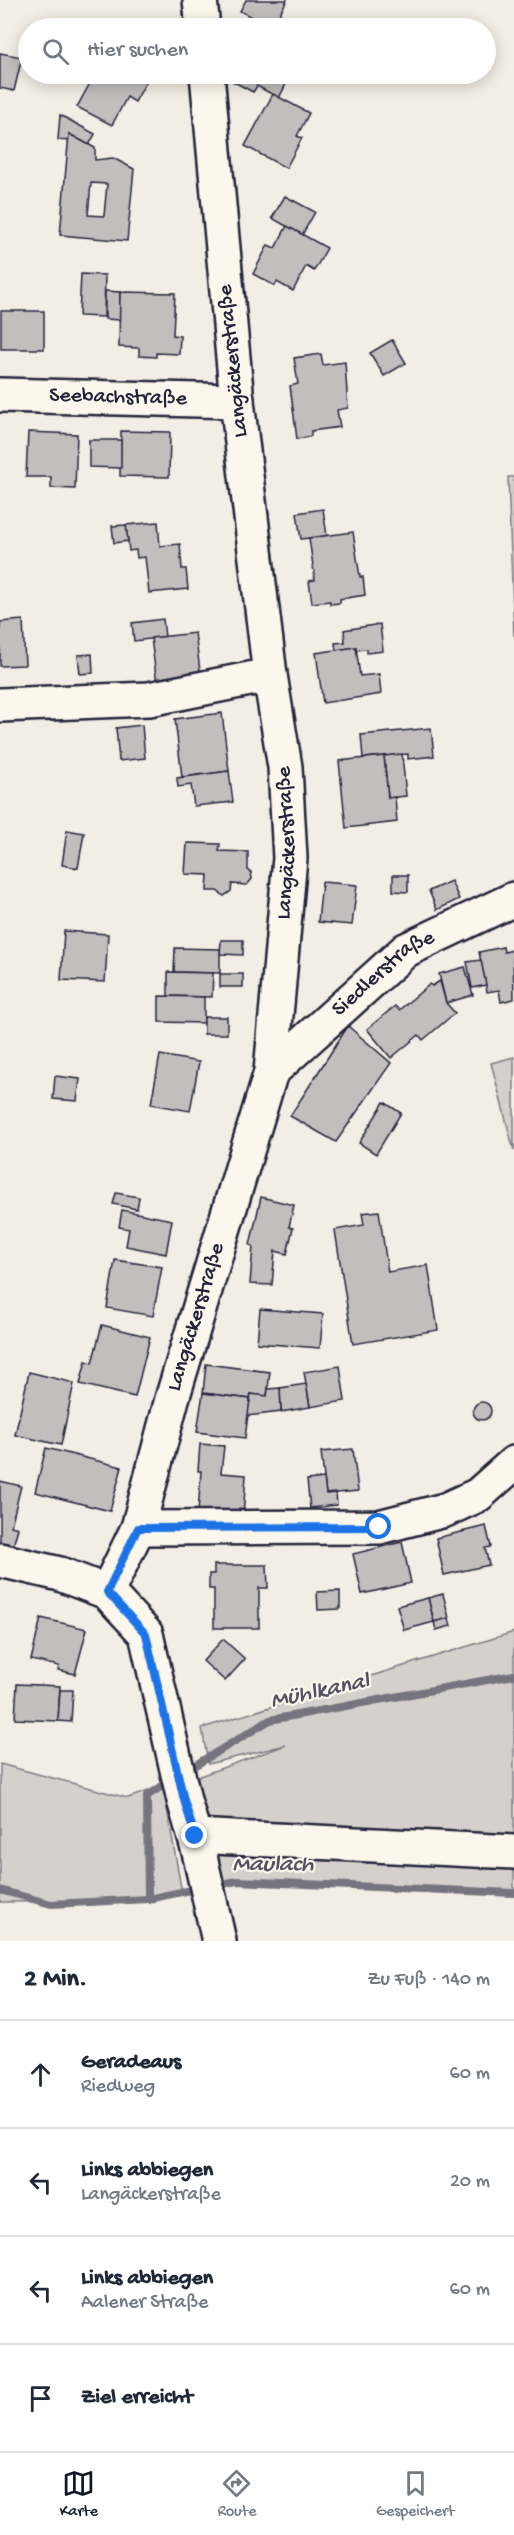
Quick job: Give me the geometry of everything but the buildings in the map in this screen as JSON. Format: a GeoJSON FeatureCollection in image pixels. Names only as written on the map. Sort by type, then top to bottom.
{"type":"FeatureCollection","features":[{"type":"Feature","properties":{"kind":"street"},"geometry":{"type":"LineString","coordinates":[[200,0],[202,18]]}},
{"type":"Feature","properties":{"kind":"street","name":"Langäckerstraße"},"geometry":{"type":"LineString","coordinates":[[107,1592],[138,1528],[172,1399],[271,1072],[290,858],[285,767],[270,675],[237,401],[208,84]]}},
{"type":"Feature","properties":{"kind":"street","name":"Seebachstraße"},"geometry":{"type":"LineString","coordinates":[[0,395],[237,401]]}},
{"type":"Feature","properties":{"kind":"street"},"geometry":{"type":"LineString","coordinates":[[0,705],[149,699],[270,675]]}},
{"type":"Feature","properties":{"kind":"street","name":"Siedlerstraße"},"geometry":{"type":"LineString","coordinates":[[271,1072],[406,950],[514,899]]}},
{"type":"Feature","properties":{"kind":"street"},"geometry":{"type":"LineString","coordinates":[[138,1528],[379,1527],[445,1510],[478,1495],[514,1463]]}},
{"type":"Feature","properties":{"kind":"street"},"geometry":{"type":"LineString","coordinates":[[0,1560],[60,1574],[107,1592],[146,1634],[219,1940]]}},
{"type":"Feature","properties":{"kind":"street"},"geometry":{"type":"LineString","coordinates":[[197,1844],[514,1852]]}},
{"type":"Feature","properties":{"kind":"shaded area"},"geometry":{"type":"Polygon","coordinates":[[[508,477],[514,477],[514,636],[508,477]]]}},
{"type":"Feature","properties":{"kind":"shaded area"},"geometry":{"type":"Polygon","coordinates":[[[514,1057],[514,1151],[491,1063],[514,1057]]]}},
{"type":"Feature","properties":{"kind":"shaded area"},"geometry":{"type":"Polygon","coordinates":[[[514,1632],[514,1839],[225,1827],[205,1816],[197,1777],[286,1745],[208,1764],[202,1728],[514,1632]]]}},
{"type":"Feature","properties":{"kind":"shaded area"},"geometry":{"type":"Polygon","coordinates":[[[0,1764],[128,1798],[163,1786],[182,1893],[151,1901],[0,1902],[0,1764]]]}},
{"type":"Feature","properties":{"kind":"shaded area"},"geometry":{"type":"Polygon","coordinates":[[[234,1847],[514,1860],[514,1895],[240,1882],[219,1885],[215,1858],[234,1847]]]}},
{"type":"Feature","properties":{"kind":"waterway","name":"Mühlkanal"},"geometry":{"type":"LineString","coordinates":[[184,1772],[270,1720],[514,1675]]}},
{"type":"Feature","properties":{"kind":"waterway","name":"Mühlkanal"},"geometry":{"type":"LineString","coordinates":[[148,1899],[147,1796],[173,1779]]}},
{"type":"Feature","properties":{"kind":"waterway","name":"Maulach"},"geometry":{"type":"LineString","coordinates":[[213,1886],[237,1881],[514,1893]]}},
{"type":"Feature","properties":{"kind":"waterway","name":"Maulach"},"geometry":{"type":"LineString","coordinates":[[0,1890],[51,1904],[148,1899],[200,1888]]}},
{"type":"Feature","properties":{"kind":"route"},"geometry":{"type":"LineString","coordinates":[[195,1836],[184,1800],[146,1634],[107,1592],[138,1528],[379,1527]]}}]}
